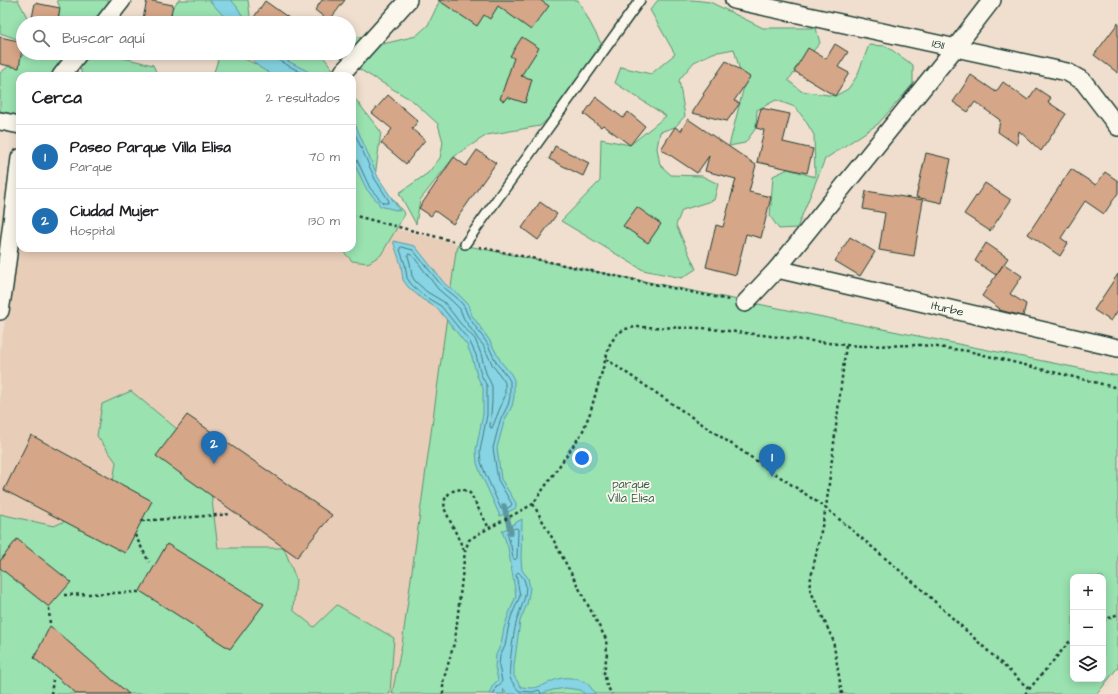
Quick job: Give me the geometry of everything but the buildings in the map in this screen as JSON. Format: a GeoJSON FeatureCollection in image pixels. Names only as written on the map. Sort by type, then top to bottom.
{"type":"FeatureCollection","features":[{"type":"Feature","properties":{"kind":"street"},"geometry":{"type":"LineString","coordinates":[[109,16],[122,0]]}},
{"type":"Feature","properties":{"kind":"street"},"geometry":{"type":"LineString","coordinates":[[356,58],[408,0]]}},
{"type":"Feature","properties":{"kind":"street","name":"1811"},"geometry":{"type":"LineString","coordinates":[[734,0],[1067,72],[1083,81],[1118,127]]}},
{"type":"Feature","properties":{"kind":"street"},"geometry":{"type":"LineString","coordinates":[[745,303],[777,269],[992,0]]}},
{"type":"Feature","properties":{"kind":"street"},"geometry":{"type":"LineString","coordinates":[[64,72],[74,60]]}},
{"type":"Feature","properties":{"kind":"street"},"geometry":{"type":"LineString","coordinates":[[343,72],[354,60]]}},
{"type":"Feature","properties":{"kind":"street"},"geometry":{"type":"LineString","coordinates":[[0,121],[16,124]]}},
{"type":"Feature","properties":{"kind":"street"},"geometry":{"type":"LineString","coordinates":[[0,311],[2,286],[16,186]]}},
{"type":"Feature","properties":{"kind":"street","name":"Iturbe"},"geometry":{"type":"LineString","coordinates":[[777,269],[1118,348]]}},
{"type":"Feature","properties":{"kind":"lane"},"geometry":{"type":"LineString","coordinates":[[465,244],[640,0]]}},
{"type":"Feature","properties":{"kind":"path"},"geometry":{"type":"LineString","coordinates":[[356,216],[465,244],[745,303]]}},
{"type":"Feature","properties":{"kind":"path"},"geometry":{"type":"LineString","coordinates":[[443,694],[443,682],[455,640],[465,550],[469,540],[533,504],[582,433],[590,413],[610,344],[617,334],[625,329],[636,327],[703,328],[846,345],[922,345],[968,351],[1118,388]]}},
{"type":"Feature","properties":{"kind":"path"},"geometry":{"type":"LineString","coordinates":[[842,694],[833,640],[809,587],[826,508],[846,345]]}},
{"type":"Feature","properties":{"kind":"path"},"geometry":{"type":"LineString","coordinates":[[606,359],[826,508],[918,586],[1029,689]]}},
{"type":"Feature","properties":{"kind":"path"},"geometry":{"type":"LineString","coordinates":[[465,550],[444,508],[445,499],[450,492],[462,489],[470,493],[489,528]]}},
{"type":"Feature","properties":{"kind":"path"},"geometry":{"type":"LineString","coordinates":[[533,504],[606,639],[607,653],[604,673],[607,686],[612,694]]}},
{"type":"Feature","properties":{"kind":"path"},"geometry":{"type":"LineString","coordinates":[[142,521],[231,514]]}},
{"type":"Feature","properties":{"kind":"path"},"geometry":{"type":"LineString","coordinates":[[135,535],[149,562]]}},
{"type":"Feature","properties":{"kind":"path"},"geometry":{"type":"LineString","coordinates":[[64,595],[139,592]]}},
{"type":"Feature","properties":{"kind":"path"},"geometry":{"type":"LineString","coordinates":[[49,608],[50,625]]}},
{"type":"Feature","properties":{"kind":"path"},"geometry":{"type":"LineString","coordinates":[[1106,620],[1118,614]]}},
{"type":"Feature","properties":{"kind":"path"},"geometry":{"type":"LineString","coordinates":[[1025,694],[1070,641]]}},
{"type":"Feature","properties":{"kind":"path"},"geometry":{"type":"LineString","coordinates":[[51,694],[53,680]]}},
{"type":"Feature","properties":{"kind":"shaded area"},"geometry":{"type":"Polygon","coordinates":[[[356,219],[458,244],[413,581],[392,694],[0,694],[0,348],[17,252],[356,252],[356,219]]]}},
{"type":"Feature","properties":{"kind":"green space"},"geometry":{"type":"Polygon","coordinates":[[[0,0],[18,0],[26,16],[16,16],[16,39],[0,33],[0,0]]]}},
{"type":"Feature","properties":{"kind":"green space"},"geometry":{"type":"Polygon","coordinates":[[[57,0],[124,0],[110,16],[59,16],[60,8],[57,0]]]}},
{"type":"Feature","properties":{"kind":"green space"},"geometry":{"type":"Polygon","coordinates":[[[179,0],[248,0],[250,16],[172,16],[171,9],[179,0]]]}},
{"type":"Feature","properties":{"kind":"green space"},"geometry":{"type":"Polygon","coordinates":[[[440,0],[578,0],[602,45],[566,103],[540,126],[487,135],[454,157],[420,200],[416,224],[399,193],[428,173],[440,158],[443,142],[438,124],[413,101],[344,60],[356,60],[356,36],[383,44],[416,36],[428,25],[440,0]]]}},
{"type":"Feature","properties":{"kind":"green space"},"geometry":{"type":"Polygon","coordinates":[[[658,0],[693,0],[710,2],[763,28],[816,28],[820,43],[788,80],[801,91],[835,96],[848,89],[857,76],[869,45],[886,46],[913,65],[913,84],[878,124],[825,159],[797,228],[779,229],[770,216],[773,176],[788,169],[815,177],[814,135],[795,107],[776,100],[757,110],[756,128],[745,143],[729,146],[744,86],[734,49],[713,53],[694,62],[679,80],[685,116],[675,127],[660,132],[657,148],[660,165],[671,175],[702,176],[718,184],[714,200],[682,210],[676,225],[696,269],[682,278],[643,270],[561,221],[600,181],[601,139],[630,145],[666,116],[615,83],[621,67],[651,74],[675,54],[650,10],[658,0]]]}},
{"type":"Feature","properties":{"kind":"green space"},"geometry":{"type":"Polygon","coordinates":[[[18,60],[68,60],[57,72],[16,72],[16,115],[0,111],[0,73],[18,60]]]}},
{"type":"Feature","properties":{"kind":"green space"},"geometry":{"type":"Polygon","coordinates":[[[84,60],[132,60],[153,65],[156,72],[81,72],[80,66],[84,60]]]}},
{"type":"Feature","properties":{"kind":"green space"},"geometry":{"type":"Polygon","coordinates":[[[218,60],[247,60],[262,67],[284,60],[326,60],[335,72],[214,72],[218,60]]]}},
{"type":"Feature","properties":{"kind":"green space"},"geometry":{"type":"Polygon","coordinates":[[[356,100],[381,132],[375,177],[405,214],[381,255],[368,263],[352,261],[344,252],[356,252],[356,100]]]}},
{"type":"Feature","properties":{"kind":"green space","name":"parque Villa Elisa"},"geometry":{"type":"Polygon","coordinates":[[[458,244],[1118,376],[1118,667],[1097,694],[392,694],[402,644],[458,244]]]}},
{"type":"Feature","properties":{"kind":"green space"},"geometry":{"type":"Polygon","coordinates":[[[131,391],[206,453],[218,548],[284,548],[296,579],[293,610],[314,627],[337,605],[394,638],[390,694],[0,694],[0,514],[54,526],[85,512],[111,496],[116,462],[97,436],[102,404],[131,391]]]}},
{"type":"Feature","properties":{"kind":"water"},"geometry":{"type":"Polygon","coordinates":[[[209,0],[231,0],[242,16],[224,16],[209,0]]]}},
{"type":"Feature","properties":{"kind":"water"},"geometry":{"type":"Polygon","coordinates":[[[252,60],[286,60],[309,72],[267,72],[259,67],[252,60]]]}},
{"type":"Feature","properties":{"kind":"water"},"geometry":{"type":"Polygon","coordinates":[[[356,126],[378,177],[400,211],[380,206],[367,190],[356,167],[356,126]]]}},
{"type":"Feature","properties":{"kind":"water"},"geometry":{"type":"Polygon","coordinates":[[[393,241],[415,246],[445,284],[468,304],[471,314],[514,380],[514,397],[512,406],[504,422],[497,448],[501,479],[516,503],[516,508],[500,516],[477,463],[476,450],[483,414],[483,388],[477,376],[472,357],[467,345],[438,309],[422,299],[408,287],[403,280],[401,265],[393,241]]]}},
{"type":"Feature","properties":{"kind":"water"},"geometry":{"type":"Polygon","coordinates":[[[522,519],[522,570],[528,578],[530,588],[527,604],[520,621],[514,676],[521,687],[531,688],[539,687],[564,678],[576,679],[588,684],[595,694],[585,694],[580,690],[566,688],[540,694],[507,694],[503,689],[504,694],[489,694],[493,685],[498,680],[495,667],[496,655],[501,644],[504,628],[516,596],[508,547],[502,531],[522,519]]]}},
{"type":"Feature","properties":{"kind":"waterway"},"geometry":{"type":"LineString","coordinates":[[504,506],[511,533]]}},
{"type":"Feature","properties":{"kind":"place","name":"Ciudad Mujer"},"geometry":{"type":"Point","coordinates":[214,464]}},
{"type":"Feature","properties":{"kind":"place","name":"Paseo Parque Villa Elisa"},"geometry":{"type":"Point","coordinates":[772,477]}}]}
